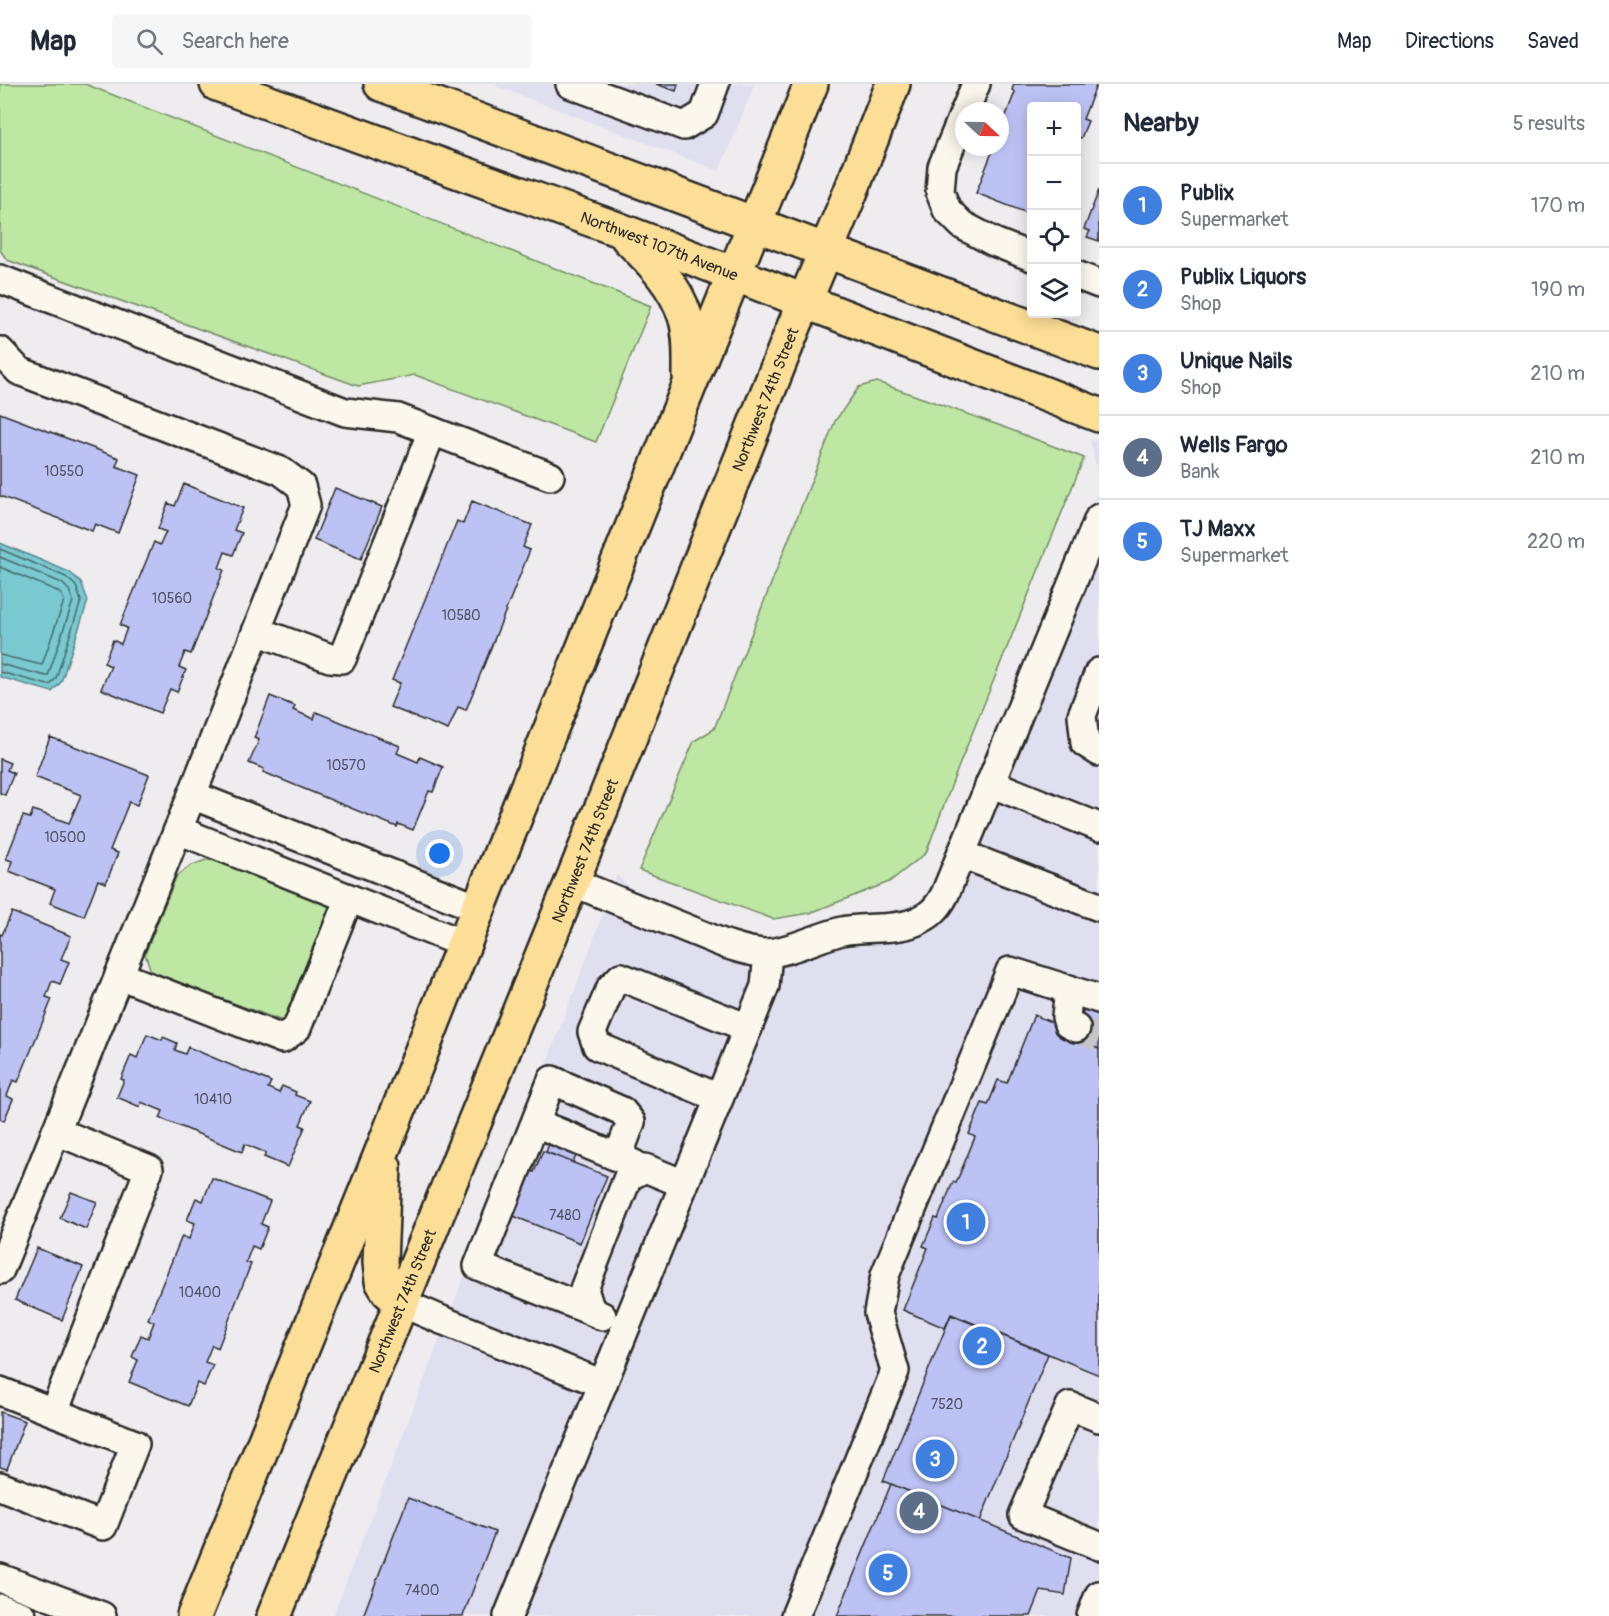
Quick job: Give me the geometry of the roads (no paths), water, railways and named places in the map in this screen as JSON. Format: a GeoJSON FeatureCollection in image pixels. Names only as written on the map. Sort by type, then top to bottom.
{"type":"FeatureCollection","features":[{"type":"Feature","properties":{"kind":"main road","name":"Northwest 107th Avenue"},"geometry":{"type":"LineString","coordinates":[[217,84],[620,230],[1099,415]]}},
{"type":"Feature","properties":{"kind":"main road"},"geometry":{"type":"LineString","coordinates":[[381,84],[426,92],[755,224],[1099,353]]}},
{"type":"Feature","properties":{"kind":"main road"},"geometry":{"type":"LineString","coordinates":[[194,1616],[811,84]]}},
{"type":"Feature","properties":{"kind":"main road","name":"Northwest 74th Street"},"geometry":{"type":"LineString","coordinates":[[274,1616],[893,84]]}},
{"type":"Feature","properties":{"kind":"main road"},"geometry":{"type":"LineString","coordinates":[[620,230],[665,278],[676,294],[686,318],[690,351],[690,385]]}},
{"type":"Feature","properties":{"kind":"main road"},"geometry":{"type":"LineString","coordinates":[[385,1144],[380,1262],[382,1281],[388,1291],[402,1303]]}},
{"type":"Feature","properties":{"kind":"street"},"geometry":{"type":"LineString","coordinates":[[570,84],[684,126],[704,114],[715,84]]}},
{"type":"Feature","properties":{"kind":"street"},"geometry":{"type":"LineString","coordinates":[[968,102],[976,84]]}},
{"type":"Feature","properties":{"kind":"street"},"geometry":{"type":"LineString","coordinates":[[955,134],[942,167],[940,192],[947,210],[962,225],[994,242],[1027,255]]}},
{"type":"Feature","properties":{"kind":"street"},"geometry":{"type":"LineString","coordinates":[[1081,277],[1099,284]]}},
{"type":"Feature","properties":{"kind":"street"},"geometry":{"type":"LineString","coordinates":[[1,285],[345,412],[398,418],[550,476]]}},
{"type":"Feature","properties":{"kind":"street"},"geometry":{"type":"LineString","coordinates":[[0,351],[19,371],[281,471],[301,486],[306,505],[192,795],[0,1270]]}},
{"type":"Feature","properties":{"kind":"street"},"geometry":{"type":"LineString","coordinates":[[256,631],[330,658],[342,658],[432,431]]}},
{"type":"Feature","properties":{"kind":"street"},"geometry":{"type":"LineString","coordinates":[[508,1616],[748,1028],[766,971],[843,931],[883,928],[914,922],[932,913],[939,905],[990,783],[1088,574],[1099,518]]}},
{"type":"Feature","properties":{"kind":"street"},"geometry":{"type":"LineString","coordinates":[[1099,672],[1082,715],[1085,743],[1099,752]]}},
{"type":"Feature","properties":{"kind":"street"},"geometry":{"type":"LineString","coordinates":[[990,783],[1099,827]]}},
{"type":"Feature","properties":{"kind":"street"},"geometry":{"type":"LineString","coordinates":[[192,795],[478,908]]}},
{"type":"Feature","properties":{"kind":"street"},"geometry":{"type":"LineString","coordinates":[[178,830],[464,944]]}},
{"type":"Feature","properties":{"kind":"street"},"geometry":{"type":"LineString","coordinates":[[961,854],[1099,908]]}},
{"type":"Feature","properties":{"kind":"street"},"geometry":{"type":"LineString","coordinates":[[572,882],[725,944],[748,951],[766,971]]}},
{"type":"Feature","properties":{"kind":"street"},"geometry":{"type":"LineString","coordinates":[[119,975],[282,1039],[297,1028],[349,898]]}},
{"type":"Feature","properties":{"kind":"street"},"geometry":{"type":"LineString","coordinates":[[795,1616],[895,1371],[878,1313],[885,1275],[1010,970],[1099,999]]}},
{"type":"Feature","properties":{"kind":"street"},"geometry":{"type":"LineString","coordinates":[[720,1098],[597,1046],[592,1032],[611,987],[621,976],[748,1028]]}},
{"type":"Feature","properties":{"kind":"street"},"geometry":{"type":"LineString","coordinates":[[1069,989],[1066,1017],[1068,1024],[1076,1028]]}},
{"type":"Feature","properties":{"kind":"street"},"geometry":{"type":"LineString","coordinates":[[618,1157],[631,1122],[627,1116],[622,1111],[552,1080],[478,1266],[627,1325]]}},
{"type":"Feature","properties":{"kind":"street"},"geometry":{"type":"LineString","coordinates":[[536,1123],[684,1184]]}},
{"type":"Feature","properties":{"kind":"street"},"geometry":{"type":"LineString","coordinates":[[54,1412],[149,1169],[56,1131]]}},
{"type":"Feature","properties":{"kind":"street"},"geometry":{"type":"LineString","coordinates":[[591,1311],[584,1289],[628,1177],[645,1168]]}},
{"type":"Feature","properties":{"kind":"street"},"geometry":{"type":"LineString","coordinates":[[402,1303],[444,1322],[603,1384]]}},
{"type":"Feature","properties":{"kind":"street"},"geometry":{"type":"LineString","coordinates":[[0,1391],[135,1444],[103,1526],[0,1486]]}},
{"type":"Feature","properties":{"kind":"street"},"geometry":{"type":"LineString","coordinates":[[1099,1418],[1070,1406],[1023,1515],[1099,1546]]}},
{"type":"Feature","properties":{"kind":"street"},"geometry":{"type":"LineString","coordinates":[[0,1578],[102,1616]]}},
{"type":"Feature","properties":{"kind":"street"},"geometry":{"type":"LineString","coordinates":[[1091,1616],[1099,1595]]}},
{"type":"Feature","properties":{"kind":"street"},"geometry":{"type":"LineString","coordinates":[[0,1608],[22,1616]]}},
{"type":"Feature","properties":{"kind":"water"},"geometry":{"type":"Polygon","coordinates":[[[0,543],[69,572],[81,582],[88,601],[61,682],[52,692],[0,677],[0,543]]]}},
{"type":"Feature","properties":{"kind":"tunnel"},"geometry":{"type":"LineString","coordinates":[[1076,1028],[1099,1038]]}},
{"type":"Feature","properties":{"kind":"place","name":"Publix"},"geometry":{"type":"Point","coordinates":[966,1222]}},
{"type":"Feature","properties":{"kind":"place","name":"Publix Liquors"},"geometry":{"type":"Point","coordinates":[982,1346]}},
{"type":"Feature","properties":{"kind":"place","name":"Unique Nails"},"geometry":{"type":"Point","coordinates":[935,1459]}},
{"type":"Feature","properties":{"kind":"place","name":"Wells Fargo"},"geometry":{"type":"Point","coordinates":[919,1511]}},
{"type":"Feature","properties":{"kind":"place","name":"TJ Maxx"},"geometry":{"type":"Point","coordinates":[888,1573]}}]}
